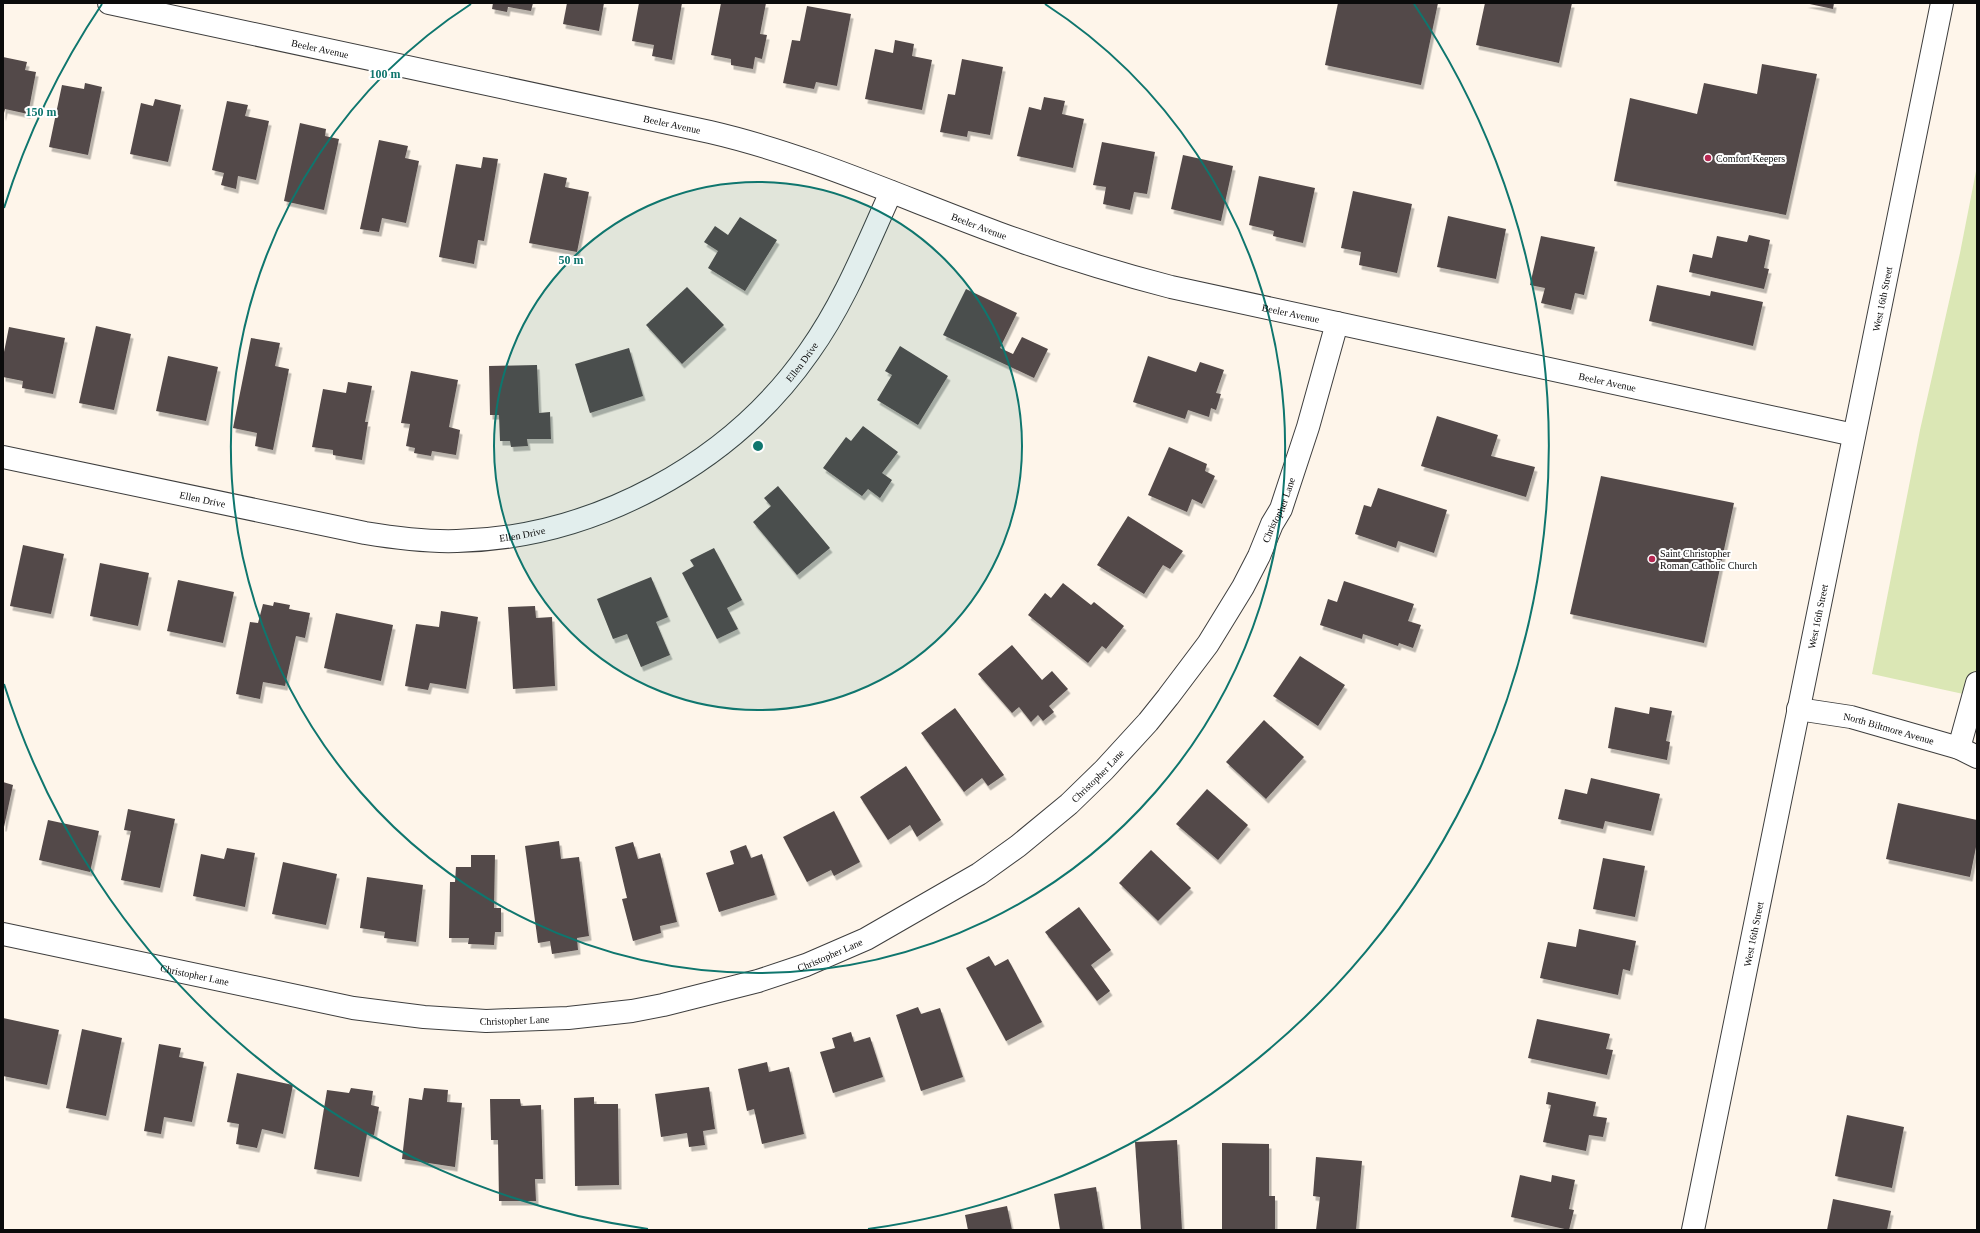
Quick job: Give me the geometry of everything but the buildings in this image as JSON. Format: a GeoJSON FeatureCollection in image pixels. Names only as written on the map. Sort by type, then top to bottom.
{"type":"FeatureCollection","features":[{"type":"Feature","properties":{"kind":"street","name":"Beeler Avenue"},"geometry":{"type":"LineString","coordinates":[[109,3],[725,136],[794,156],[1013,238],[1108,270],[1220,299],[1854,435]]}},
{"type":"Feature","properties":{"kind":"street","name":"West 16th Street"},"geometry":{"type":"LineString","coordinates":[[1693,1230],[1942,3]]}},
{"type":"Feature","properties":{"kind":"street","name":"Ellen Drive"},"geometry":{"type":"LineString","coordinates":[[3,457],[364,533],[403,539],[474,540],[507,537],[556,527],[602,512],[633,499],[676,476],[742,427],[767,404],[808,353],[835,311],[850,282],[891,192]]}},
{"type":"Feature","properties":{"kind":"street","name":"Christopher Lane"},"geometry":{"type":"LineString","coordinates":[[3,934],[353,1008],[412,1016],[486,1021],[562,1019],[632,1011],[663,1005],[758,981],[806,965],[866,939],[979,874],[1018,846],[1069,804],[1104,770],[1148,722],[1168,697],[1208,644],[1243,587],[1259,556],[1272,524],[1281,509],[1308,427],[1336,323]]}},
{"type":"Feature","properties":{"kind":"street"},"geometry":{"type":"LineString","coordinates":[[1968,753],[1977,683]]}},
{"type":"Feature","properties":{"kind":"street","name":"North Biltmore Avenue"},"geometry":{"type":"LineString","coordinates":[[1798,709],[1851,717],[1968,753]]}},
{"type":"Feature","properties":{"kind":"green space"},"geometry":{"type":"Polygon","coordinates":[[[1977,166],[1977,697],[1872,674],[1920,430],[1960,253],[1977,166]]]}},
{"type":"Feature","properties":{"kind":"place","name":"Comfort Keepers"},"geometry":{"type":"Point","coordinates":[1708,158]}},
{"type":"Feature","properties":{"kind":"place","name":"Saint Christopher Roman Catholic Church"},"geometry":{"type":"Point","coordinates":[1652,559]}}]}
